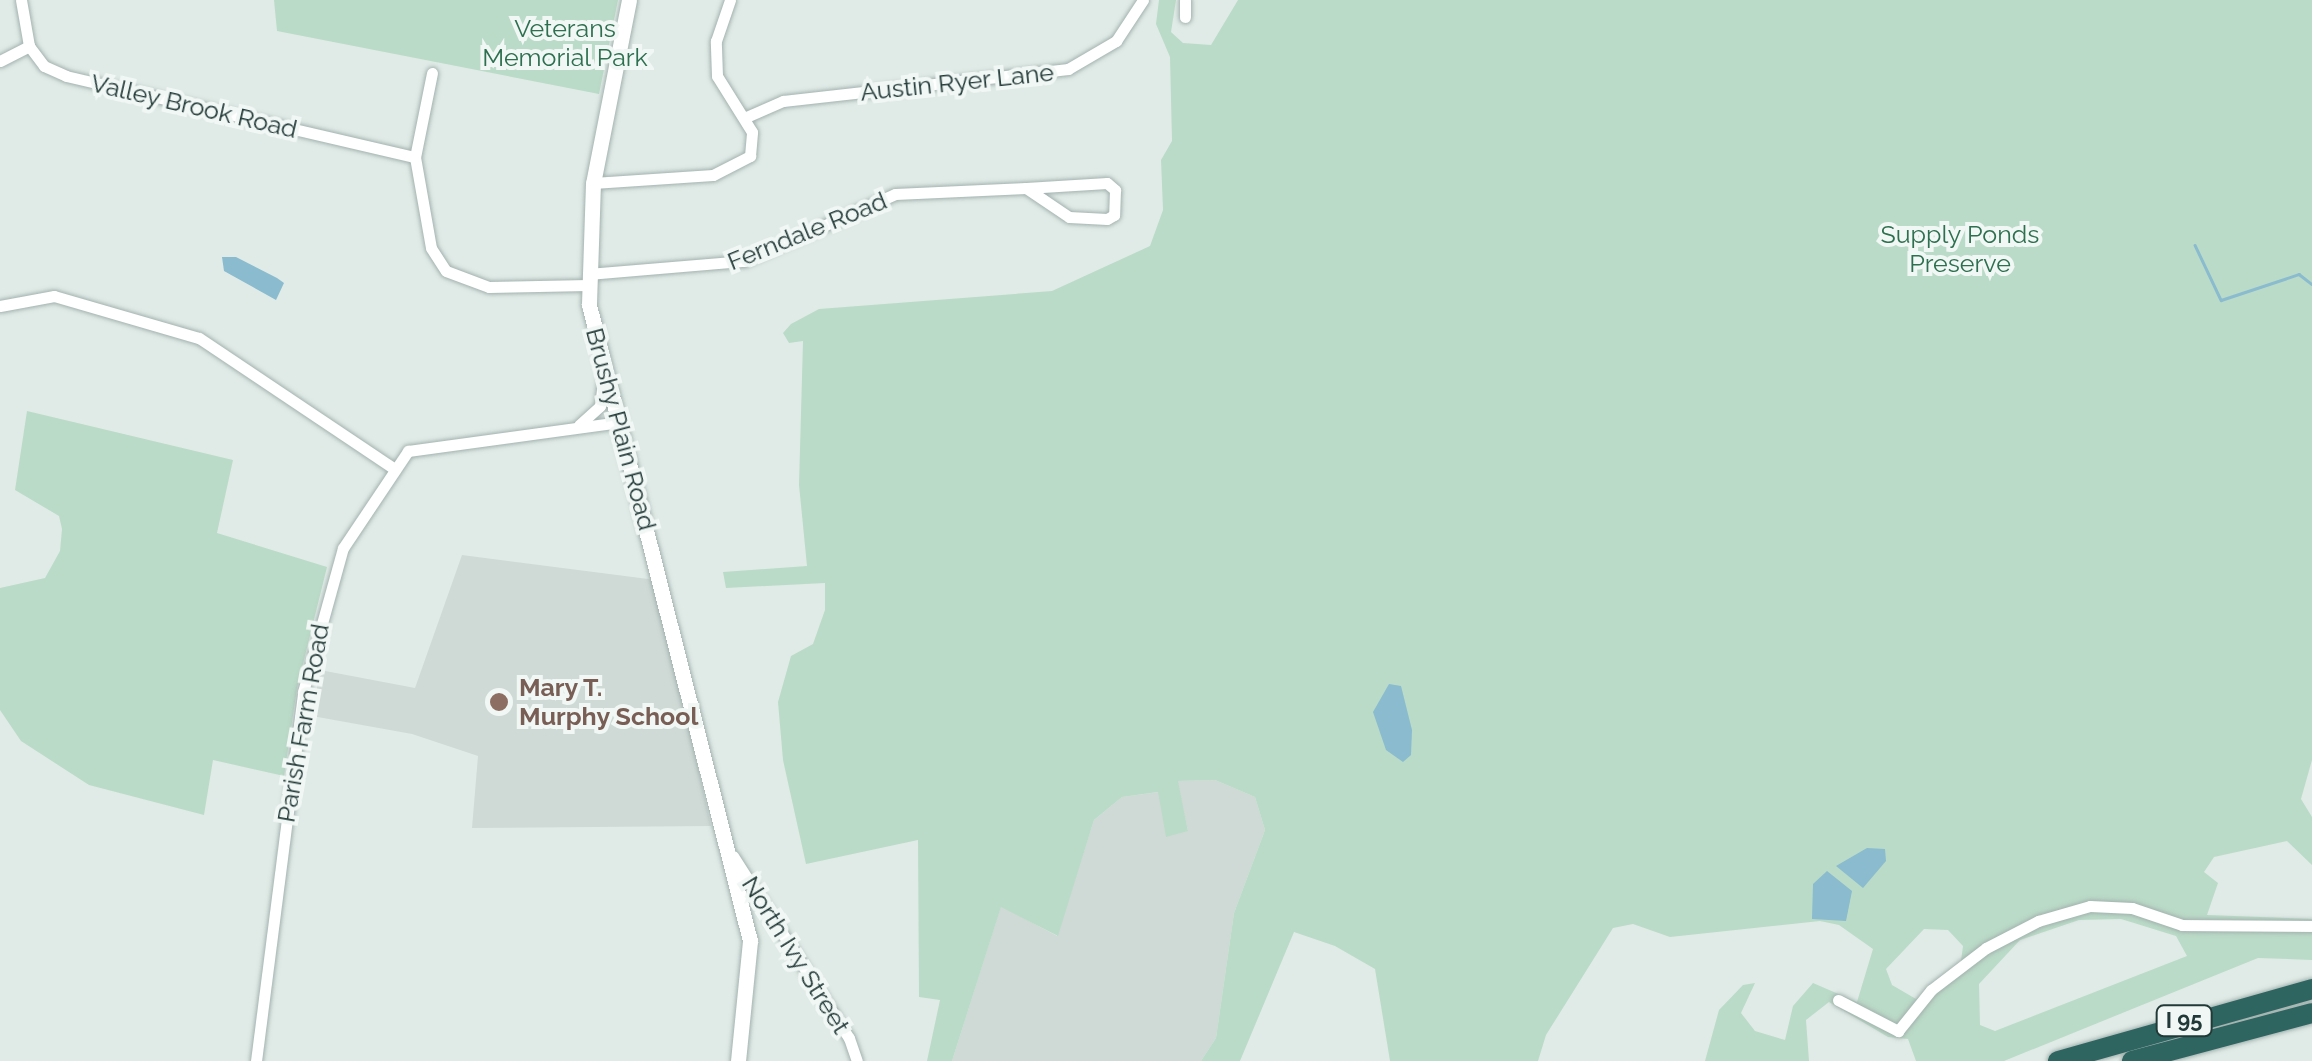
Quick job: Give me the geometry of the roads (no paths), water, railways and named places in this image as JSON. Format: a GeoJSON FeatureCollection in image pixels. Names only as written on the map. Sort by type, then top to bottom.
{"type":"FeatureCollection","features":[{"type":"Feature","properties":{"kind":"highway","name":"I 95"},"geometry":{"type":"LineString","coordinates":[[2058,1061],[2312,989]]}},
{"type":"Feature","properties":{"kind":"highway","name":"I 95"},"geometry":{"type":"LineString","coordinates":[[2132,1061],[2312,1013]]}},
{"type":"Feature","properties":{"kind":"main road","name":"Brushy Plain Road"},"geometry":{"type":"LineString","coordinates":[[629,0],[592,183],[588,279],[604,373],[620,422],[750,941],[738,1061]]}},
{"type":"Feature","properties":{"kind":"street"},"geometry":{"type":"LineString","coordinates":[[0,61],[29,46],[22,0]]}},
{"type":"Feature","properties":{"kind":"street"},"geometry":{"type":"LineString","coordinates":[[592,183],[732,170],[754,145],[744,118],[717,76],[716,41],[730,0]]}},
{"type":"Feature","properties":{"kind":"street","name":"Austin Ryer Lane"},"geometry":{"type":"LineString","coordinates":[[744,118],[783,101],[1068,69],[1116,40],[1143,0]]}},
{"type":"Feature","properties":{"kind":"street"},"geometry":{"type":"LineString","coordinates":[[1185,0],[1185,17]]}},
{"type":"Feature","properties":{"kind":"street","name":"Valley Brook Road"},"geometry":{"type":"LineString","coordinates":[[29,46],[44,66],[66,76],[415,157]]}},
{"type":"Feature","properties":{"kind":"street"},"geometry":{"type":"LineString","coordinates":[[415,157],[432,73]]}},
{"type":"Feature","properties":{"kind":"street","name":"Ferndale Road"},"geometry":{"type":"LineString","coordinates":[[415,157],[431,248],[446,272],[489,286],[744,261],[895,194],[1107,183],[1115,190],[1114,215],[1069,217],[1026,188]]}},
{"type":"Feature","properties":{"kind":"street"},"geometry":{"type":"LineString","coordinates":[[0,306],[28,296],[54,296],[199,338],[394,469]]}},
{"type":"Feature","properties":{"kind":"street"},"geometry":{"type":"LineString","coordinates":[[571,429],[600,406],[604,373]]}},
{"type":"Feature","properties":{"kind":"street","name":"Parish Farm Road"},"geometry":{"type":"LineString","coordinates":[[256,1061],[308,674],[343,548],[394,469],[422,445],[620,422]]}},
{"type":"Feature","properties":{"kind":"street","name":"North Ivy Street"},"geometry":{"type":"LineString","coordinates":[[730,852],[849,1038],[857,1061]]}},
{"type":"Feature","properties":{"kind":"street"},"geometry":{"type":"LineString","coordinates":[[1838,1000],[1898,1031],[1931,990],[1986,948],[2090,906],[2132,908],[2182,926],[2312,926]]}},
{"type":"Feature","properties":{"kind":"water"},"geometry":{"type":"Polygon","coordinates":[[[222,257],[236,257],[284,283],[276,300],[224,271],[222,257]]]}},
{"type":"Feature","properties":{"kind":"water"},"geometry":{"type":"Polygon","coordinates":[[[1389,684],[1401,686],[1412,730],[1411,755],[1403,762],[1386,750],[1373,712],[1389,684]]]}},
{"type":"Feature","properties":{"kind":"water"},"geometry":{"type":"Polygon","coordinates":[[[1867,848],[1885,849],[1886,861],[1863,888],[1836,866],[1867,848]]]}},
{"type":"Feature","properties":{"kind":"water"},"geometry":{"type":"Polygon","coordinates":[[[1827,871],[1852,891],[1846,921],[1812,919],[1813,884],[1827,871]]]}},
{"type":"Feature","properties":{"kind":"waterway"},"geometry":{"type":"LineString","coordinates":[[2195,245],[2221,300],[2299,274],[2312,284]]}},
{"type":"Feature","properties":{"kind":"place","name":"Mary T. Murphy School"},"geometry":{"type":"Point","coordinates":[499,702]}},
{"type":"Feature","properties":{"kind":"park label","name":"Veterans Memorial Park"},"geometry":{"type":"Point","coordinates":[565,44]}},
{"type":"Feature","properties":{"kind":"park label","name":"Supply Ponds Preserve"},"geometry":{"type":"Point","coordinates":[1960,250]}}]}
